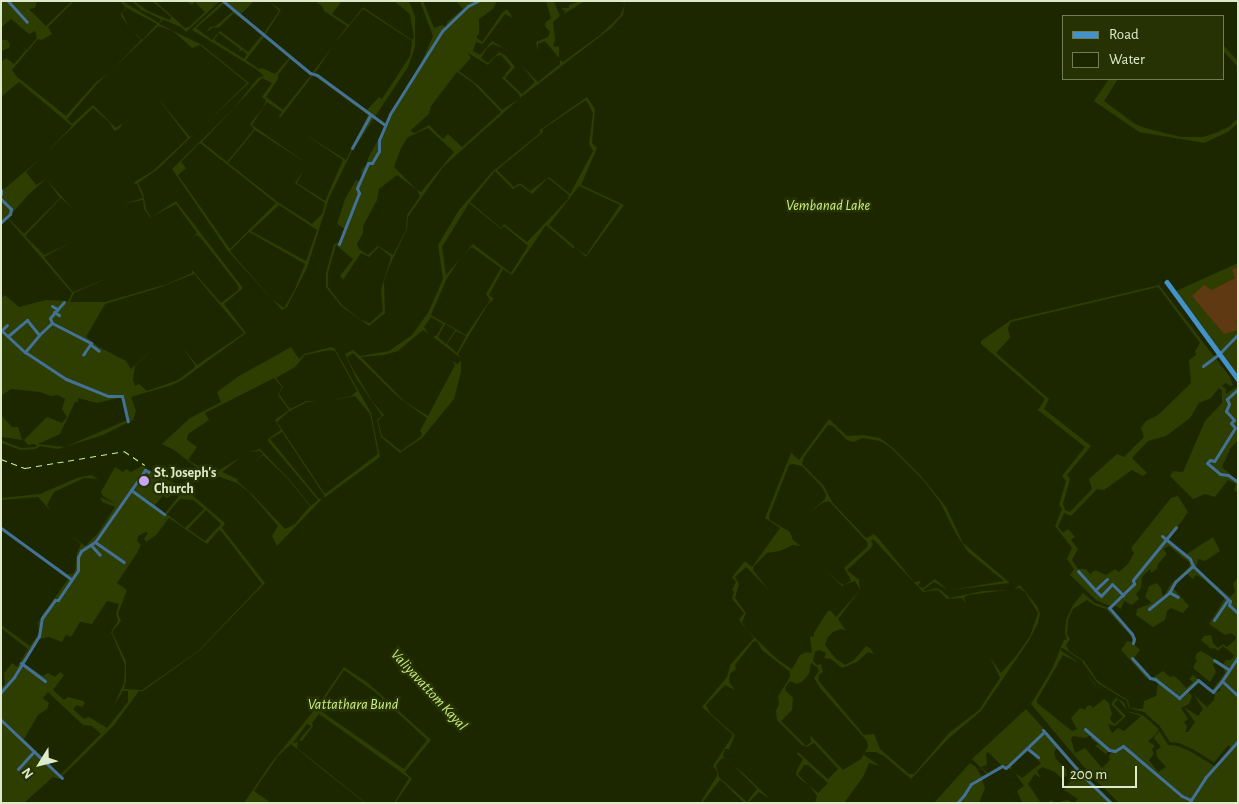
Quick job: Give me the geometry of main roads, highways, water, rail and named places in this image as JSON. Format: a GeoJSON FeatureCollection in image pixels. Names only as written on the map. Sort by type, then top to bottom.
{"type":"FeatureCollection","features":[{"type":"Feature","properties":{"kind":"water"},"geometry":{"type":"Polygon","coordinates":[[[37,1],[72,1],[46,26],[29,9],[35,8],[37,1]]]}},
{"type":"Feature","properties":{"kind":"water"},"geometry":{"type":"Polygon","coordinates":[[[74,1],[120,1],[126,8],[121,13],[121,16],[129,27],[122,13],[127,8],[157,24],[142,40],[130,27],[141,40],[109,73],[95,83],[66,116],[16,76],[12,70],[38,39],[42,40],[52,34],[48,27],[74,1]]]}},
{"type":"Feature","properties":{"kind":"water"},"geometry":{"type":"Polygon","coordinates":[[[122,1],[132,1],[141,10],[161,19],[159,23],[122,1]]]}},
{"type":"Feature","properties":{"kind":"water"},"geometry":{"type":"Polygon","coordinates":[[[134,1],[152,1],[171,17],[170,20],[148,11],[134,1]]]}},
{"type":"Feature","properties":{"kind":"water"},"geometry":{"type":"Polygon","coordinates":[[[155,1],[186,1],[192,5],[195,2],[205,12],[189,27],[185,28],[155,1]]]}},
{"type":"Feature","properties":{"kind":"water","name":"Vembanad Lake"},"geometry":{"type":"Polygon","coordinates":[[[220,1],[223,1],[192,30],[256,69],[264,76],[258,78],[233,109],[172,169],[228,251],[282,310],[287,307],[307,268],[329,198],[351,153],[408,67],[415,47],[415,17],[409,1],[420,1],[433,36],[422,61],[361,171],[362,176],[359,181],[356,180],[345,199],[337,224],[345,229],[338,243],[334,244],[326,273],[326,287],[341,306],[369,326],[385,313],[384,281],[407,229],[408,217],[443,167],[519,99],[502,110],[479,86],[459,71],[471,58],[468,53],[488,65],[496,56],[501,55],[511,67],[502,78],[519,94],[520,98],[611,28],[623,15],[625,1],[1238,1],[1238,61],[1224,46],[1224,15],[1062,15],[1062,80],[1108,80],[1094,101],[1139,132],[1204,143],[1228,132],[1238,123],[1238,263],[1176,291],[1167,281],[1164,282],[1238,382],[1238,388],[1236,387],[1226,394],[1226,389],[1222,386],[1226,383],[1230,386],[1233,385],[1230,377],[1159,285],[1011,320],[981,341],[981,344],[1045,399],[1038,410],[1085,447],[1062,476],[1066,481],[1059,505],[1062,509],[1055,526],[1072,548],[1067,559],[1074,569],[1070,575],[1096,600],[1110,606],[1109,608],[1095,603],[1083,593],[1073,605],[1066,620],[1065,633],[1067,639],[1064,640],[1052,669],[1031,704],[1090,774],[1119,803],[1114,803],[1089,779],[1026,709],[972,759],[987,774],[981,776],[976,767],[970,763],[934,803],[844,803],[863,777],[869,763],[880,766],[864,755],[865,752],[876,752],[884,756],[911,779],[948,739],[981,711],[1030,639],[1040,614],[1037,606],[1020,585],[1014,589],[1019,588],[1025,592],[1038,613],[1030,636],[1001,673],[990,657],[1000,678],[979,710],[949,733],[914,774],[909,774],[880,749],[874,734],[864,735],[818,680],[819,675],[823,672],[821,664],[817,665],[813,661],[815,652],[819,650],[826,653],[824,658],[831,659],[842,668],[857,662],[868,652],[874,654],[866,646],[854,660],[845,665],[836,659],[825,645],[828,637],[833,632],[841,629],[846,631],[838,619],[860,590],[859,580],[847,570],[871,548],[873,544],[871,541],[873,539],[923,592],[938,590],[947,599],[962,598],[966,604],[964,598],[968,595],[1008,590],[982,591],[950,598],[937,588],[923,590],[934,582],[948,590],[935,579],[923,588],[918,586],[921,581],[914,582],[874,534],[866,538],[832,502],[824,486],[802,464],[804,457],[828,425],[833,426],[847,440],[854,442],[862,438],[880,441],[890,447],[923,480],[940,502],[955,532],[968,552],[1004,581],[951,590],[1010,583],[963,543],[946,507],[921,476],[893,448],[880,438],[863,435],[847,436],[829,419],[799,460],[791,453],[765,518],[780,528],[752,567],[745,561],[732,577],[736,582],[732,590],[734,592],[732,599],[744,613],[739,620],[754,638],[730,665],[727,677],[702,707],[733,735],[713,766],[717,771],[717,776],[700,803],[395,803],[412,779],[405,772],[431,740],[368,683],[344,667],[316,708],[271,763],[244,803],[24,803],[53,777],[59,779],[114,725],[139,691],[143,691],[199,651],[265,583],[222,528],[225,523],[185,489],[142,466],[131,472],[126,469],[123,472],[115,467],[101,492],[103,496],[116,504],[100,497],[102,502],[115,507],[98,533],[85,546],[69,534],[81,544],[77,553],[75,570],[73,574],[67,574],[1,527],[1,500],[38,497],[51,511],[47,505],[54,492],[84,478],[98,479],[91,475],[77,478],[40,494],[1,498],[1,443],[21,450],[36,449],[40,446],[58,449],[103,435],[133,420],[136,411],[131,397],[172,385],[182,380],[246,333],[224,304],[243,288],[176,201],[152,217],[176,204],[197,233],[190,240],[196,235],[200,237],[239,288],[221,303],[192,270],[192,273],[167,284],[105,302],[70,302],[74,293],[112,276],[73,292],[44,257],[70,243],[44,255],[25,236],[61,198],[72,208],[47,180],[60,198],[24,234],[8,218],[29,194],[46,179],[36,185],[26,172],[93,108],[110,123],[114,131],[120,128],[123,123],[116,128],[93,105],[72,124],[67,119],[97,84],[158,26],[173,31],[192,48],[200,45],[247,83],[207,122],[249,83],[202,45],[159,24],[164,20],[181,27],[186,32],[220,1]],[[156,96],[188,138],[154,170],[133,183],[137,184],[143,198],[123,204],[143,200],[144,209],[150,217],[147,219],[151,217],[146,209],[143,193],[138,183],[158,169],[196,132],[190,137],[156,96]],[[587,97],[540,130],[540,133],[492,172],[459,210],[438,245],[443,279],[428,313],[412,335],[389,351],[360,356],[353,350],[345,354],[356,378],[382,416],[377,420],[381,437],[400,453],[422,438],[454,399],[461,372],[461,361],[457,364],[452,361],[455,365],[428,416],[404,401],[361,357],[384,355],[398,351],[423,330],[429,334],[424,327],[431,317],[443,324],[437,335],[433,337],[461,358],[458,354],[488,304],[494,299],[489,295],[503,269],[512,275],[546,225],[574,249],[574,246],[549,225],[579,186],[620,205],[586,255],[577,249],[586,257],[624,205],[581,185],[597,148],[592,143],[595,109],[587,97]],[[291,347],[239,376],[217,392],[221,402],[190,418],[162,444],[174,450],[200,470],[237,483],[249,492],[278,526],[272,536],[277,546],[322,499],[319,499],[270,439],[282,432],[324,495],[324,498],[380,457],[371,413],[335,349],[331,347],[304,354],[299,359],[291,347]]]}},
{"type":"Feature","properties":{"kind":"water"},"geometry":{"type":"Polygon","coordinates":[[[254,1],[315,1],[322,6],[324,11],[347,26],[335,43],[363,9],[412,41],[410,56],[382,99],[379,97],[367,110],[315,73],[333,46],[312,73],[265,35],[281,10],[270,2],[279,11],[264,33],[241,14],[254,1]]]}},
{"type":"Feature","properties":{"kind":"water"},"geometry":{"type":"Polygon","coordinates":[[[342,1],[394,1],[410,14],[414,37],[412,40],[363,7],[349,25],[332,14],[342,1]]]}},
{"type":"Feature","properties":{"kind":"water"},"geometry":{"type":"Polygon","coordinates":[[[423,1],[456,1],[463,9],[447,22],[446,27],[442,25],[434,28],[423,1]]]}},
{"type":"Feature","properties":{"kind":"water"},"geometry":{"type":"Polygon","coordinates":[[[497,1],[546,1],[551,18],[546,22],[545,26],[550,32],[548,37],[536,42],[538,51],[538,44],[545,41],[559,58],[559,47],[553,46],[555,40],[553,22],[560,16],[554,1],[580,1],[569,5],[569,8],[562,8],[562,10],[565,10],[564,14],[585,1],[622,1],[625,4],[620,16],[600,35],[563,62],[560,60],[560,64],[538,82],[521,65],[535,82],[522,94],[505,78],[515,67],[505,55],[499,52],[488,63],[481,58],[487,48],[493,44],[505,49],[492,41],[480,55],[473,51],[476,42],[482,44],[505,14],[513,18],[507,9],[502,13],[482,42],[476,37],[479,34],[479,19],[493,9],[497,1]]]}},
{"type":"Feature","properties":{"kind":"water"},"geometry":{"type":"Polygon","coordinates":[[[225,3],[233,11],[216,26],[210,27],[206,33],[213,27],[218,28],[234,13],[262,35],[248,52],[220,31],[212,40],[196,28],[225,3]]]}},
{"type":"Feature","properties":{"kind":"water"},"geometry":{"type":"Polygon","coordinates":[[[11,19],[29,34],[35,31],[37,38],[27,50],[21,45],[26,50],[14,64],[6,58],[1,62],[1,51],[9,48],[10,44],[7,40],[1,40],[1,28],[11,19]]]}},
{"type":"Feature","properties":{"kind":"water"},"geometry":{"type":"Polygon","coordinates":[[[219,33],[240,49],[239,52],[242,50],[247,54],[244,59],[214,40],[219,33]]]}},
{"type":"Feature","properties":{"kind":"water"},"geometry":{"type":"Polygon","coordinates":[[[264,37],[289,58],[275,74],[262,68],[259,69],[246,60],[264,37]]]}},
{"type":"Feature","properties":{"kind":"water"},"geometry":{"type":"Polygon","coordinates":[[[1224,52],[1238,67],[1238,118],[1230,126],[1203,137],[1181,137],[1148,129],[1135,124],[1104,101],[1117,80],[1224,80],[1224,52]]]}},
{"type":"Feature","properties":{"kind":"water"},"geometry":{"type":"Polygon","coordinates":[[[290,59],[311,75],[283,110],[266,97],[278,79],[278,75],[290,59]]]}},
{"type":"Feature","properties":{"kind":"water"},"geometry":{"type":"Polygon","coordinates":[[[457,72],[473,83],[501,112],[462,147],[448,134],[443,139],[429,125],[415,133],[411,130],[429,114],[431,106],[457,72]]]}},
{"type":"Feature","properties":{"kind":"water"},"geometry":{"type":"Polygon","coordinates":[[[313,75],[368,115],[346,160],[303,133],[343,160],[325,201],[297,183],[303,171],[295,183],[325,203],[322,214],[312,224],[279,203],[228,163],[255,130],[308,164],[252,125],[267,102],[282,112],[279,116],[280,118],[313,75]]]}},
{"type":"Feature","properties":{"kind":"water"},"geometry":{"type":"Polygon","coordinates":[[[262,78],[272,83],[262,97],[266,100],[263,108],[250,124],[254,129],[227,162],[202,142],[262,78]]]}},
{"type":"Feature","properties":{"kind":"water"},"geometry":{"type":"Polygon","coordinates":[[[19,82],[72,126],[42,157],[3,190],[1,188],[1,97],[19,82]]]}},
{"type":"Feature","properties":{"kind":"water"},"geometry":{"type":"Polygon","coordinates":[[[586,100],[593,113],[589,144],[593,151],[570,194],[549,177],[530,191],[520,183],[514,187],[497,170],[542,133],[543,129],[586,100]]]}},
{"type":"Feature","properties":{"kind":"water"},"geometry":{"type":"Polygon","coordinates":[[[428,128],[454,152],[421,192],[394,167],[401,148],[408,137],[428,128]]]}},
{"type":"Feature","properties":{"kind":"water"},"geometry":{"type":"Polygon","coordinates":[[[200,143],[276,203],[230,249],[178,175],[186,168],[181,162],[200,143]]]}},
{"type":"Feature","properties":{"kind":"water"},"geometry":{"type":"Polygon","coordinates":[[[495,171],[513,189],[520,185],[532,194],[548,178],[569,195],[568,199],[527,242],[504,224],[501,228],[470,202],[495,171]]]}},
{"type":"Feature","properties":{"kind":"water"},"geometry":{"type":"Polygon","coordinates":[[[397,175],[417,190],[420,196],[407,215],[406,230],[393,255],[378,246],[368,255],[359,249],[357,244],[363,233],[363,226],[377,200],[379,189],[397,175]]]}},
{"type":"Feature","properties":{"kind":"water"},"geometry":{"type":"Polygon","coordinates":[[[469,203],[501,229],[504,226],[528,246],[511,273],[473,244],[446,275],[442,247],[469,203]]]}},
{"type":"Feature","properties":{"kind":"water"},"geometry":{"type":"Polygon","coordinates":[[[279,205],[317,230],[306,261],[251,231],[279,205]]]}},
{"type":"Feature","properties":{"kind":"water"},"geometry":{"type":"Polygon","coordinates":[[[8,219],[72,293],[68,301],[46,300],[19,307],[5,295],[1,298],[1,225],[8,219]]]}},
{"type":"Feature","properties":{"kind":"water"},"geometry":{"type":"Polygon","coordinates":[[[249,232],[305,264],[294,291],[284,308],[272,299],[230,251],[249,232]]]}},
{"type":"Feature","properties":{"kind":"water"},"geometry":{"type":"Polygon","coordinates":[[[336,245],[353,259],[340,276],[343,280],[361,253],[369,257],[379,247],[391,257],[381,290],[383,311],[370,323],[361,320],[342,305],[328,287],[328,273],[336,245]]]}},
{"type":"Feature","properties":{"kind":"water"},"geometry":{"type":"Polygon","coordinates":[[[472,247],[501,268],[486,294],[490,300],[466,335],[431,315],[446,280],[461,257],[472,247]]]}},
{"type":"Feature","properties":{"kind":"water"},"geometry":{"type":"Polygon","coordinates":[[[194,274],[244,333],[197,365],[182,347],[195,365],[194,368],[178,380],[147,391],[139,384],[135,386],[133,380],[135,366],[160,342],[131,369],[126,361],[99,347],[86,337],[105,304],[158,288],[194,274]]]}},
{"type":"Feature","properties":{"kind":"water"},"geometry":{"type":"Polygon","coordinates":[[[1158,287],[1200,343],[1195,351],[1196,355],[1189,360],[1191,383],[1158,415],[1146,421],[1141,428],[1144,437],[1124,457],[1117,454],[1089,479],[1092,489],[1070,512],[1065,510],[1063,504],[1070,479],[1067,475],[1091,446],[1044,409],[1049,399],[996,353],[1010,338],[1008,328],[1011,322],[1158,287]]]}},
{"type":"Feature","properties":{"kind":"water"},"geometry":{"type":"Polygon","coordinates":[[[445,324],[455,330],[446,344],[438,337],[445,324]]]}},
{"type":"Feature","properties":{"kind":"water"},"geometry":{"type":"Polygon","coordinates":[[[456,331],[466,336],[457,353],[447,344],[456,331]]]}},
{"type":"Feature","properties":{"kind":"water"},"geometry":{"type":"Polygon","coordinates":[[[330,350],[335,351],[357,391],[351,396],[328,401],[355,396],[370,414],[378,454],[325,494],[277,422],[288,412],[307,402],[318,401],[306,401],[290,409],[279,394],[283,387],[276,378],[295,367],[305,355],[330,350]]]}},
{"type":"Feature","properties":{"kind":"water"},"geometry":{"type":"Polygon","coordinates":[[[353,353],[398,397],[427,418],[420,431],[422,434],[420,437],[401,451],[382,436],[378,421],[384,415],[372,401],[347,357],[353,353]]]}},
{"type":"Feature","properties":{"kind":"water"},"geometry":{"type":"Polygon","coordinates":[[[274,378],[282,387],[278,395],[289,410],[275,420],[281,430],[268,439],[268,441],[318,500],[311,506],[288,478],[260,449],[249,452],[260,451],[263,454],[251,466],[263,455],[287,478],[310,506],[295,524],[285,529],[237,481],[239,477],[237,479],[222,472],[241,457],[216,472],[200,467],[188,460],[197,447],[187,440],[188,434],[209,420],[205,413],[274,378]]]}},
{"type":"Feature","properties":{"kind":"water"},"geometry":{"type":"Polygon","coordinates":[[[1219,388],[1222,391],[1222,403],[1205,421],[1183,472],[1173,471],[1170,476],[1193,499],[1205,494],[1215,497],[1228,480],[1236,484],[1234,490],[1238,493],[1238,577],[1233,584],[1235,592],[1230,597],[1196,568],[1198,559],[1205,561],[1220,551],[1213,537],[1187,554],[1168,541],[1188,512],[1178,496],[1171,498],[1131,548],[1134,553],[1128,564],[1119,572],[1115,569],[1106,575],[1095,570],[1090,574],[1086,569],[1078,569],[1072,560],[1078,549],[1071,540],[1075,537],[1068,529],[1063,533],[1058,527],[1064,513],[1071,516],[1097,489],[1104,490],[1132,470],[1143,476],[1147,473],[1132,458],[1148,441],[1166,436],[1190,418],[1199,403],[1211,398],[1219,388]]]}},
{"type":"Feature","properties":{"kind":"water"},"geometry":{"type":"Polygon","coordinates":[[[11,389],[40,392],[51,396],[58,395],[65,399],[62,409],[67,417],[62,423],[47,417],[24,440],[28,445],[34,444],[37,446],[35,447],[21,448],[1,440],[2,437],[22,440],[18,427],[12,427],[1,415],[1,396],[11,389]]]}},
{"type":"Feature","properties":{"kind":"water"},"geometry":{"type":"Polygon","coordinates":[[[122,397],[127,420],[65,447],[38,444],[60,434],[75,402],[78,402],[78,398],[97,403],[122,397]]]}},
{"type":"Feature","properties":{"kind":"water"},"geometry":{"type":"Polygon","coordinates":[[[1238,440],[1238,481],[1222,467],[1230,449],[1238,440]]]}},
{"type":"Feature","properties":{"kind":"water"},"geometry":{"type":"Polygon","coordinates":[[[793,464],[802,466],[822,487],[826,495],[825,499],[809,513],[822,503],[829,501],[868,543],[867,547],[844,568],[851,580],[848,583],[844,585],[840,583],[826,571],[842,586],[855,581],[860,590],[836,617],[830,610],[827,612],[814,633],[814,637],[810,636],[812,653],[806,652],[800,655],[792,669],[778,660],[747,630],[742,622],[746,613],[735,598],[739,584],[735,577],[746,567],[769,590],[753,570],[754,566],[767,553],[780,551],[793,545],[801,546],[793,540],[790,532],[770,520],[769,516],[789,465],[793,464]]]}},
{"type":"Feature","properties":{"kind":"water"},"geometry":{"type":"Polygon","coordinates":[[[175,494],[178,497],[165,513],[155,505],[163,496],[167,498],[175,494]]]}},
{"type":"Feature","properties":{"kind":"water"},"geometry":{"type":"Polygon","coordinates":[[[180,499],[193,500],[204,509],[185,528],[167,514],[180,499]]]}},
{"type":"Feature","properties":{"kind":"water"},"geometry":{"type":"Polygon","coordinates":[[[206,510],[221,524],[205,541],[188,529],[206,510]]]}},
{"type":"Feature","properties":{"kind":"water"},"geometry":{"type":"Polygon","coordinates":[[[169,518],[207,544],[219,530],[221,531],[262,584],[198,651],[142,690],[124,689],[126,661],[112,632],[121,621],[118,614],[127,590],[117,583],[141,545],[137,541],[138,536],[146,532],[148,533],[144,539],[146,542],[156,535],[169,518]]]}},
{"type":"Feature","properties":{"kind":"water"},"geometry":{"type":"Polygon","coordinates":[[[1,529],[69,578],[43,614],[38,623],[39,633],[30,646],[1,625],[1,529]]]}},
{"type":"Feature","properties":{"kind":"water"},"geometry":{"type":"Polygon","coordinates":[[[1169,546],[1190,563],[1189,567],[1170,585],[1163,598],[1161,588],[1157,583],[1149,586],[1145,597],[1152,603],[1137,609],[1136,615],[1153,627],[1165,620],[1167,611],[1171,608],[1183,613],[1189,606],[1173,588],[1187,574],[1193,579],[1196,575],[1203,579],[1225,598],[1209,624],[1225,635],[1231,633],[1236,637],[1235,640],[1227,647],[1223,644],[1218,648],[1213,643],[1211,635],[1204,636],[1201,640],[1211,649],[1214,648],[1218,651],[1223,646],[1234,655],[1233,658],[1226,660],[1223,664],[1201,651],[1197,653],[1195,658],[1197,660],[1193,668],[1210,682],[1216,672],[1213,664],[1215,663],[1224,669],[1225,673],[1212,690],[1193,675],[1189,679],[1193,682],[1186,688],[1174,676],[1170,677],[1163,671],[1152,678],[1134,658],[1140,650],[1135,645],[1134,636],[1110,609],[1116,606],[1121,609],[1124,601],[1132,605],[1139,599],[1136,594],[1141,588],[1142,577],[1150,569],[1151,573],[1157,569],[1158,564],[1167,554],[1163,549],[1169,546]]]}},
{"type":"Feature","properties":{"kind":"water"},"geometry":{"type":"Polygon","coordinates":[[[1087,600],[1094,605],[1106,609],[1132,637],[1132,642],[1127,641],[1121,650],[1146,678],[1158,683],[1156,696],[1144,701],[1143,709],[1130,708],[1128,700],[1097,680],[1084,661],[1069,651],[1066,645],[1070,639],[1067,634],[1068,620],[1073,609],[1087,600]]]}},
{"type":"Feature","properties":{"kind":"water"},"geometry":{"type":"Polygon","coordinates":[[[107,601],[119,604],[116,614],[118,621],[111,632],[125,665],[124,683],[114,705],[123,691],[128,691],[128,702],[107,728],[89,717],[84,719],[73,709],[77,705],[82,707],[85,703],[83,701],[68,697],[64,700],[53,690],[64,675],[60,672],[55,677],[48,673],[43,676],[23,663],[39,639],[49,637],[62,642],[66,635],[71,637],[80,622],[92,624],[107,601]]]}},
{"type":"Feature","properties":{"kind":"water"},"geometry":{"type":"Polygon","coordinates":[[[1,628],[28,649],[17,667],[12,663],[4,673],[5,684],[1,688],[1,628]]]}},
{"type":"Feature","properties":{"kind":"water"},"geometry":{"type":"Polygon","coordinates":[[[757,641],[762,650],[790,672],[790,677],[778,696],[777,720],[802,745],[807,747],[814,743],[838,769],[828,779],[798,752],[797,754],[803,759],[796,774],[799,778],[809,786],[798,774],[804,765],[808,765],[828,783],[818,793],[810,786],[817,796],[815,803],[775,803],[772,801],[773,803],[748,803],[759,792],[770,799],[733,765],[757,789],[747,802],[719,777],[716,765],[722,758],[725,759],[723,756],[725,749],[729,749],[735,735],[710,713],[706,705],[725,685],[735,690],[729,682],[730,674],[736,669],[735,665],[753,642],[757,641]]]}},
{"type":"Feature","properties":{"kind":"water"},"geometry":{"type":"Polygon","coordinates":[[[1063,655],[1081,664],[1095,686],[1114,695],[1116,698],[1111,704],[1123,717],[1114,724],[1110,719],[1112,714],[1109,703],[1104,699],[1093,708],[1090,705],[1086,707],[1086,710],[1080,708],[1071,718],[1077,729],[1072,731],[1037,703],[1063,655]]]}},
{"type":"Feature","properties":{"kind":"water"},"geometry":{"type":"Polygon","coordinates":[[[811,663],[818,668],[819,671],[814,678],[820,688],[867,741],[868,747],[861,759],[843,770],[810,735],[811,742],[806,746],[781,721],[792,710],[793,698],[786,691],[785,687],[790,681],[797,684],[802,682],[809,674],[811,663]]]}},
{"type":"Feature","properties":{"kind":"water","name":"Vattathara Bund"},"geometry":{"type":"Polygon","coordinates":[[[344,670],[375,692],[427,740],[404,769],[318,709],[344,670]]]}},
{"type":"Feature","properties":{"kind":"water"},"geometry":{"type":"Polygon","coordinates":[[[1198,681],[1211,693],[1218,687],[1221,690],[1215,693],[1214,700],[1207,707],[1194,695],[1203,709],[1198,716],[1184,707],[1195,722],[1188,732],[1185,732],[1187,727],[1184,722],[1188,719],[1181,708],[1189,704],[1192,696],[1188,691],[1198,681]]]}},
{"type":"Feature","properties":{"kind":"water"},"geometry":{"type":"Polygon","coordinates":[[[48,692],[83,725],[92,726],[101,734],[60,775],[24,739],[38,715],[47,709],[49,703],[43,698],[48,692]]]}},
{"type":"Feature","properties":{"kind":"water"},"geometry":{"type":"Polygon","coordinates":[[[1118,699],[1128,712],[1141,716],[1124,731],[1118,728],[1112,733],[1108,724],[1115,726],[1126,716],[1114,704],[1118,699]]]}},
{"type":"Feature","properties":{"kind":"water"},"geometry":{"type":"Polygon","coordinates":[[[319,714],[409,778],[394,803],[366,803],[297,748],[298,742],[293,743],[307,724],[311,726],[299,740],[302,741],[319,714]]]}},
{"type":"Feature","properties":{"kind":"water"},"geometry":{"type":"Polygon","coordinates":[[[1091,735],[1091,739],[1098,744],[1095,746],[1106,754],[1109,751],[1112,752],[1109,756],[1110,760],[1102,768],[1085,748],[1075,753],[1071,739],[1073,736],[1085,738],[1091,735]]]}},
{"type":"Feature","properties":{"kind":"water"},"geometry":{"type":"Polygon","coordinates":[[[1153,737],[1161,747],[1156,751],[1157,757],[1166,767],[1158,772],[1149,760],[1154,754],[1152,749],[1155,746],[1148,741],[1153,737]]]}},
{"type":"Feature","properties":{"kind":"water"},"geometry":{"type":"Polygon","coordinates":[[[291,744],[365,803],[271,803],[254,791],[278,756],[291,744]]]}},
{"type":"Feature","properties":{"kind":"water"},"geometry":{"type":"Polygon","coordinates":[[[1057,748],[1080,773],[1074,776],[1064,790],[1078,799],[1074,803],[1067,800],[1056,803],[1051,800],[1048,803],[1041,803],[1028,784],[1035,774],[1041,778],[1037,771],[1042,767],[1055,772],[1061,778],[1067,776],[1066,769],[1056,759],[1054,752],[1057,748]]]}},
{"type":"Feature","properties":{"kind":"water"},"geometry":{"type":"Polygon","coordinates":[[[1028,751],[1041,763],[1022,778],[1015,773],[1024,786],[1017,791],[1022,802],[979,803],[985,788],[982,779],[1002,768],[1012,769],[1011,765],[1028,751]]]}},
{"type":"Feature","properties":{"kind":"water"},"geometry":{"type":"Polygon","coordinates":[[[988,752],[1001,765],[988,773],[981,767],[987,765],[986,754],[988,752]]]}},
{"type":"Feature","properties":{"kind":"water"},"geometry":{"type":"Polygon","coordinates":[[[720,780],[724,783],[744,803],[702,803],[720,780]]]}},
{"type":"Feature","properties":{"kind":"waterway"},"geometry":{"type":"LineString","coordinates":[[1062,649],[1080,661],[1097,684],[1125,701],[1128,709],[1143,713],[1158,726],[1169,743],[1178,744],[1192,750],[1214,764],[1228,747]]}},
{"type":"Feature","properties":{"kind":"waterway"},"geometry":{"type":"LineString","coordinates":[[1153,737],[1160,729]]}},
{"type":"Feature","properties":{"kind":"place","name":"St. Joseph's Church"},"geometry":{"type":"Point","coordinates":[144,481]}},
{"type":"Feature","properties":{"kind":"water label","name":"Valiyavattom Kayal"},"geometry":{"type":"Point","coordinates":[429,690]}}]}
